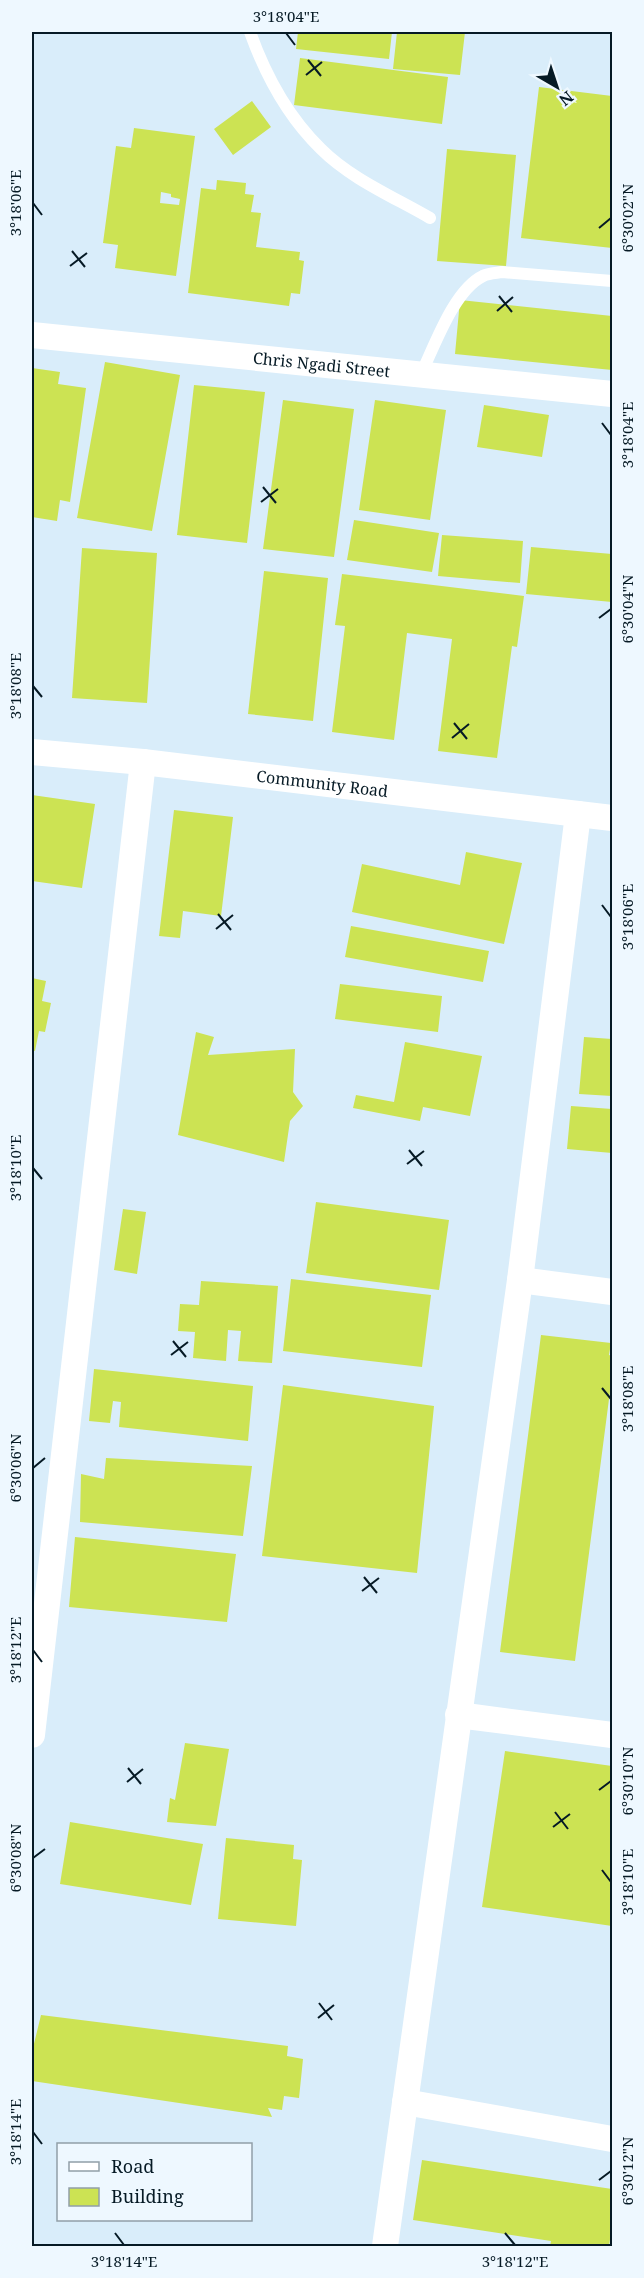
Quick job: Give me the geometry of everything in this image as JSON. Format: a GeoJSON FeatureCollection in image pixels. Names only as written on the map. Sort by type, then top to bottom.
{"type":"FeatureCollection","features":[{"type":"Feature","properties":{"kind":"street","name":"Chris Ngadi Street"},"geometry":{"type":"LineString","coordinates":[[32,335],[612,394]]}},
{"type":"Feature","properties":{"kind":"street","name":"Community Road"},"geometry":{"type":"LineString","coordinates":[[32,753],[144,762],[612,818]]}},
{"type":"Feature","properties":{"kind":"street"},"geometry":{"type":"LineString","coordinates":[[32,1735],[144,762]]}},
{"type":"Feature","properties":{"kind":"street"},"geometry":{"type":"LineString","coordinates":[[385,2247],[520,1280],[578,814]]}},
{"type":"Feature","properties":{"kind":"street"},"geometry":{"type":"LineString","coordinates":[[520,1280],[612,1292]]}},
{"type":"Feature","properties":{"kind":"street"},"geometry":{"type":"LineString","coordinates":[[458,1715],[612,1735]]}},
{"type":"Feature","properties":{"kind":"street"},"geometry":{"type":"LineString","coordinates":[[405,2102],[612,2139]]}},
{"type":"Feature","properties":{"kind":"lane"},"geometry":{"type":"LineString","coordinates":[[250,32],[257,52],[295,121],[322,151],[357,177],[430,218]]}},
{"type":"Feature","properties":{"kind":"lane"},"geometry":{"type":"LineString","coordinates":[[421,374],[454,307],[471,285],[484,276],[502,272],[612,281]]}},
{"type":"Feature","properties":{"kind":"building"},"geometry":{"type":"Polygon","coordinates":[[[298,32],[392,32],[389,59],[296,49],[298,32]]]}},
{"type":"Feature","properties":{"kind":"building"},"geometry":{"type":"Polygon","coordinates":[[[397,32],[465,32],[460,75],[393,69],[397,32]]]}},
{"type":"Feature","properties":{"kind":"building"},"geometry":{"type":"Polygon","coordinates":[[[300,58],[448,77],[442,124],[294,105],[300,58]]]}},
{"type":"Feature","properties":{"kind":"building"},"geometry":{"type":"Polygon","coordinates":[[[539,87],[612,96],[612,248],[521,238],[539,87]]]}},
{"type":"Feature","properties":{"kind":"building"},"geometry":{"type":"Polygon","coordinates":[[[252,101],[271,127],[233,155],[214,129],[252,101]]]}},
{"type":"Feature","properties":{"kind":"building"},"geometry":{"type":"Polygon","coordinates":[[[134,128],[195,136],[176,276],[115,268],[118,245],[103,243],[116,146],[131,148],[134,128]],[[161,192],[160,203],[179,205],[180,199],[171,197],[171,194],[161,192]]]}},
{"type":"Feature","properties":{"kind":"building"},"geometry":{"type":"Polygon","coordinates":[[[447,149],[516,155],[506,266],[437,261],[447,149]]]}},
{"type":"Feature","properties":{"kind":"building"},"geometry":{"type":"Polygon","coordinates":[[[217,180],[246,183],[245,194],[254,195],[251,212],[261,213],[256,247],[300,252],[299,260],[304,261],[300,294],[291,293],[289,306],[188,293],[201,188],[216,190],[217,180]]]}},
{"type":"Feature","properties":{"kind":"building"},"geometry":{"type":"Polygon","coordinates":[[[460,300],[612,316],[612,370],[455,354],[460,300]]]}},
{"type":"Feature","properties":{"kind":"building"},"geometry":{"type":"Polygon","coordinates":[[[105,362],[180,375],[152,531],[77,518],[105,362]]]}},
{"type":"Feature","properties":{"kind":"building"},"geometry":{"type":"Polygon","coordinates":[[[32,368],[60,372],[58,384],[86,388],[70,502],[60,500],[57,521],[32,517],[32,368]]]}},
{"type":"Feature","properties":{"kind":"building"},"geometry":{"type":"Polygon","coordinates":[[[194,385],[265,392],[247,543],[177,535],[194,385]]]}},
{"type":"Feature","properties":{"kind":"building"},"geometry":{"type":"Polygon","coordinates":[[[283,400],[354,409],[334,557],[263,549],[283,400]]]}},
{"type":"Feature","properties":{"kind":"building"},"geometry":{"type":"Polygon","coordinates":[[[375,400],[446,410],[430,520],[359,510],[375,400]]]}},
{"type":"Feature","properties":{"kind":"building"},"geometry":{"type":"Polygon","coordinates":[[[484,405],[549,415],[542,457],[477,447],[484,405]]]}},
{"type":"Feature","properties":{"kind":"building"},"geometry":{"type":"Polygon","coordinates":[[[354,520],[439,533],[432,572],[347,560],[354,520]]]}},
{"type":"Feature","properties":{"kind":"building"},"geometry":{"type":"Polygon","coordinates":[[[442,535],[523,541],[520,583],[438,576],[442,535]]]}},
{"type":"Feature","properties":{"kind":"building"},"geometry":{"type":"Polygon","coordinates":[[[531,547],[612,554],[612,602],[526,594],[531,547]]]}},
{"type":"Feature","properties":{"kind":"building"},"geometry":{"type":"Polygon","coordinates":[[[82,548],[157,553],[147,703],[72,698],[82,548]]]}},
{"type":"Feature","properties":{"kind":"building"},"geometry":{"type":"Polygon","coordinates":[[[264,571],[328,578],[313,721],[248,714],[264,571]]]}},
{"type":"Feature","properties":{"kind":"building"},"geometry":{"type":"Polygon","coordinates":[[[342,574],[524,596],[517,647],[512,646],[497,758],[438,751],[452,639],[407,633],[394,740],[332,732],[345,626],[335,625],[342,574]]]}},
{"type":"Feature","properties":{"kind":"building"},"geometry":{"type":"Polygon","coordinates":[[[32,795],[95,804],[82,888],[32,881],[32,795]]]}},
{"type":"Feature","properties":{"kind":"building"},"geometry":{"type":"Polygon","coordinates":[[[174,810],[233,817],[221,916],[183,911],[180,938],[159,936],[174,810]]]}},
{"type":"Feature","properties":{"kind":"building"},"geometry":{"type":"Polygon","coordinates":[[[466,852],[522,863],[504,944],[352,912],[362,864],[460,885],[466,852]]]}},
{"type":"Feature","properties":{"kind":"building"},"geometry":{"type":"Polygon","coordinates":[[[351,926],[489,951],[483,982],[345,957],[351,926]]]}},
{"type":"Feature","properties":{"kind":"building"},"geometry":{"type":"Polygon","coordinates":[[[32,978],[46,981],[42,1001],[51,1003],[45,1032],[39,1031],[35,1051],[32,1050],[32,978]]]}},
{"type":"Feature","properties":{"kind":"building"},"geometry":{"type":"Polygon","coordinates":[[[340,984],[442,996],[438,1032],[335,1019],[340,984]]]}},
{"type":"Feature","properties":{"kind":"building"},"geometry":{"type":"Polygon","coordinates":[[[196,1032],[214,1037],[208,1055],[295,1049],[293,1092],[303,1106],[290,1121],[284,1162],[178,1135],[196,1032]]]}},
{"type":"Feature","properties":{"kind":"building"},"geometry":{"type":"Polygon","coordinates":[[[584,1037],[612,1039],[612,1096],[579,1094],[584,1037]]]}},
{"type":"Feature","properties":{"kind":"building"},"geometry":{"type":"Polygon","coordinates":[[[405,1042],[482,1056],[470,1116],[423,1107],[420,1121],[353,1108],[356,1095],[394,1102],[405,1042]]]}},
{"type":"Feature","properties":{"kind":"building"},"geometry":{"type":"Polygon","coordinates":[[[571,1106],[612,1109],[612,1153],[567,1149],[571,1106]]]}},
{"type":"Feature","properties":{"kind":"building"},"geometry":{"type":"Polygon","coordinates":[[[316,1202],[449,1220],[439,1290],[306,1273],[316,1202]]]}},
{"type":"Feature","properties":{"kind":"building"},"geometry":{"type":"Polygon","coordinates":[[[123,1209],[146,1212],[137,1274],[114,1270],[123,1209]]]}},
{"type":"Feature","properties":{"kind":"building"},"geometry":{"type":"Polygon","coordinates":[[[291,1279],[431,1295],[422,1367],[283,1351],[291,1279]]]}},
{"type":"Feature","properties":{"kind":"building"},"geometry":{"type":"Polygon","coordinates":[[[201,1281],[278,1286],[272,1363],[238,1361],[241,1331],[228,1330],[226,1361],[193,1358],[195,1332],[178,1331],[180,1304],[199,1305],[201,1281]]]}},
{"type":"Feature","properties":{"kind":"building"},"geometry":{"type":"Polygon","coordinates":[[[541,1335],[611,1343],[609,1355],[612,1356],[612,1376],[575,1661],[500,1652],[541,1335]]]}},
{"type":"Feature","properties":{"kind":"building"},"geometry":{"type":"Polygon","coordinates":[[[94,1369],[253,1386],[248,1441],[119,1427],[121,1402],[113,1401],[110,1423],[89,1421],[94,1369]]]}},
{"type":"Feature","properties":{"kind":"building"},"geometry":{"type":"Polygon","coordinates":[[[283,1385],[434,1406],[417,1573],[262,1556],[283,1385]]]}},
{"type":"Feature","properties":{"kind":"building"},"geometry":{"type":"Polygon","coordinates":[[[106,1458],[252,1466],[243,1536],[80,1522],[81,1474],[104,1479],[106,1458]]]}},
{"type":"Feature","properties":{"kind":"building"},"geometry":{"type":"Polygon","coordinates":[[[75,1537],[236,1554],[227,1622],[69,1607],[75,1537]]]}},
{"type":"Feature","properties":{"kind":"building"},"geometry":{"type":"Polygon","coordinates":[[[185,1743],[229,1749],[216,1826],[167,1822],[170,1798],[175,1800],[185,1743]]]}},
{"type":"Feature","properties":{"kind":"building"},"geometry":{"type":"Polygon","coordinates":[[[505,1751],[612,1766],[612,1926],[482,1907],[505,1751]]]}},
{"type":"Feature","properties":{"kind":"building"},"geometry":{"type":"Polygon","coordinates":[[[70,1822],[203,1844],[191,1905],[60,1884],[70,1822]]]}},
{"type":"Feature","properties":{"kind":"building"},"geometry":{"type":"Polygon","coordinates":[[[226,1838],[294,1845],[293,1859],[302,1860],[296,1926],[218,1919],[226,1838]]]}},
{"type":"Feature","properties":{"kind":"building"},"geometry":{"type":"Polygon","coordinates":[[[41,2015],[288,2046],[287,2056],[303,2059],[299,2098],[284,2096],[282,2110],[268,2108],[272,2117],[32,2081],[32,2052],[41,2015]]]}},
{"type":"Feature","properties":{"kind":"building"},"geometry":{"type":"Polygon","coordinates":[[[422,2160],[612,2189],[612,2226],[609,2246],[550,2246],[551,2241],[413,2220],[422,2160]]]}}]}
